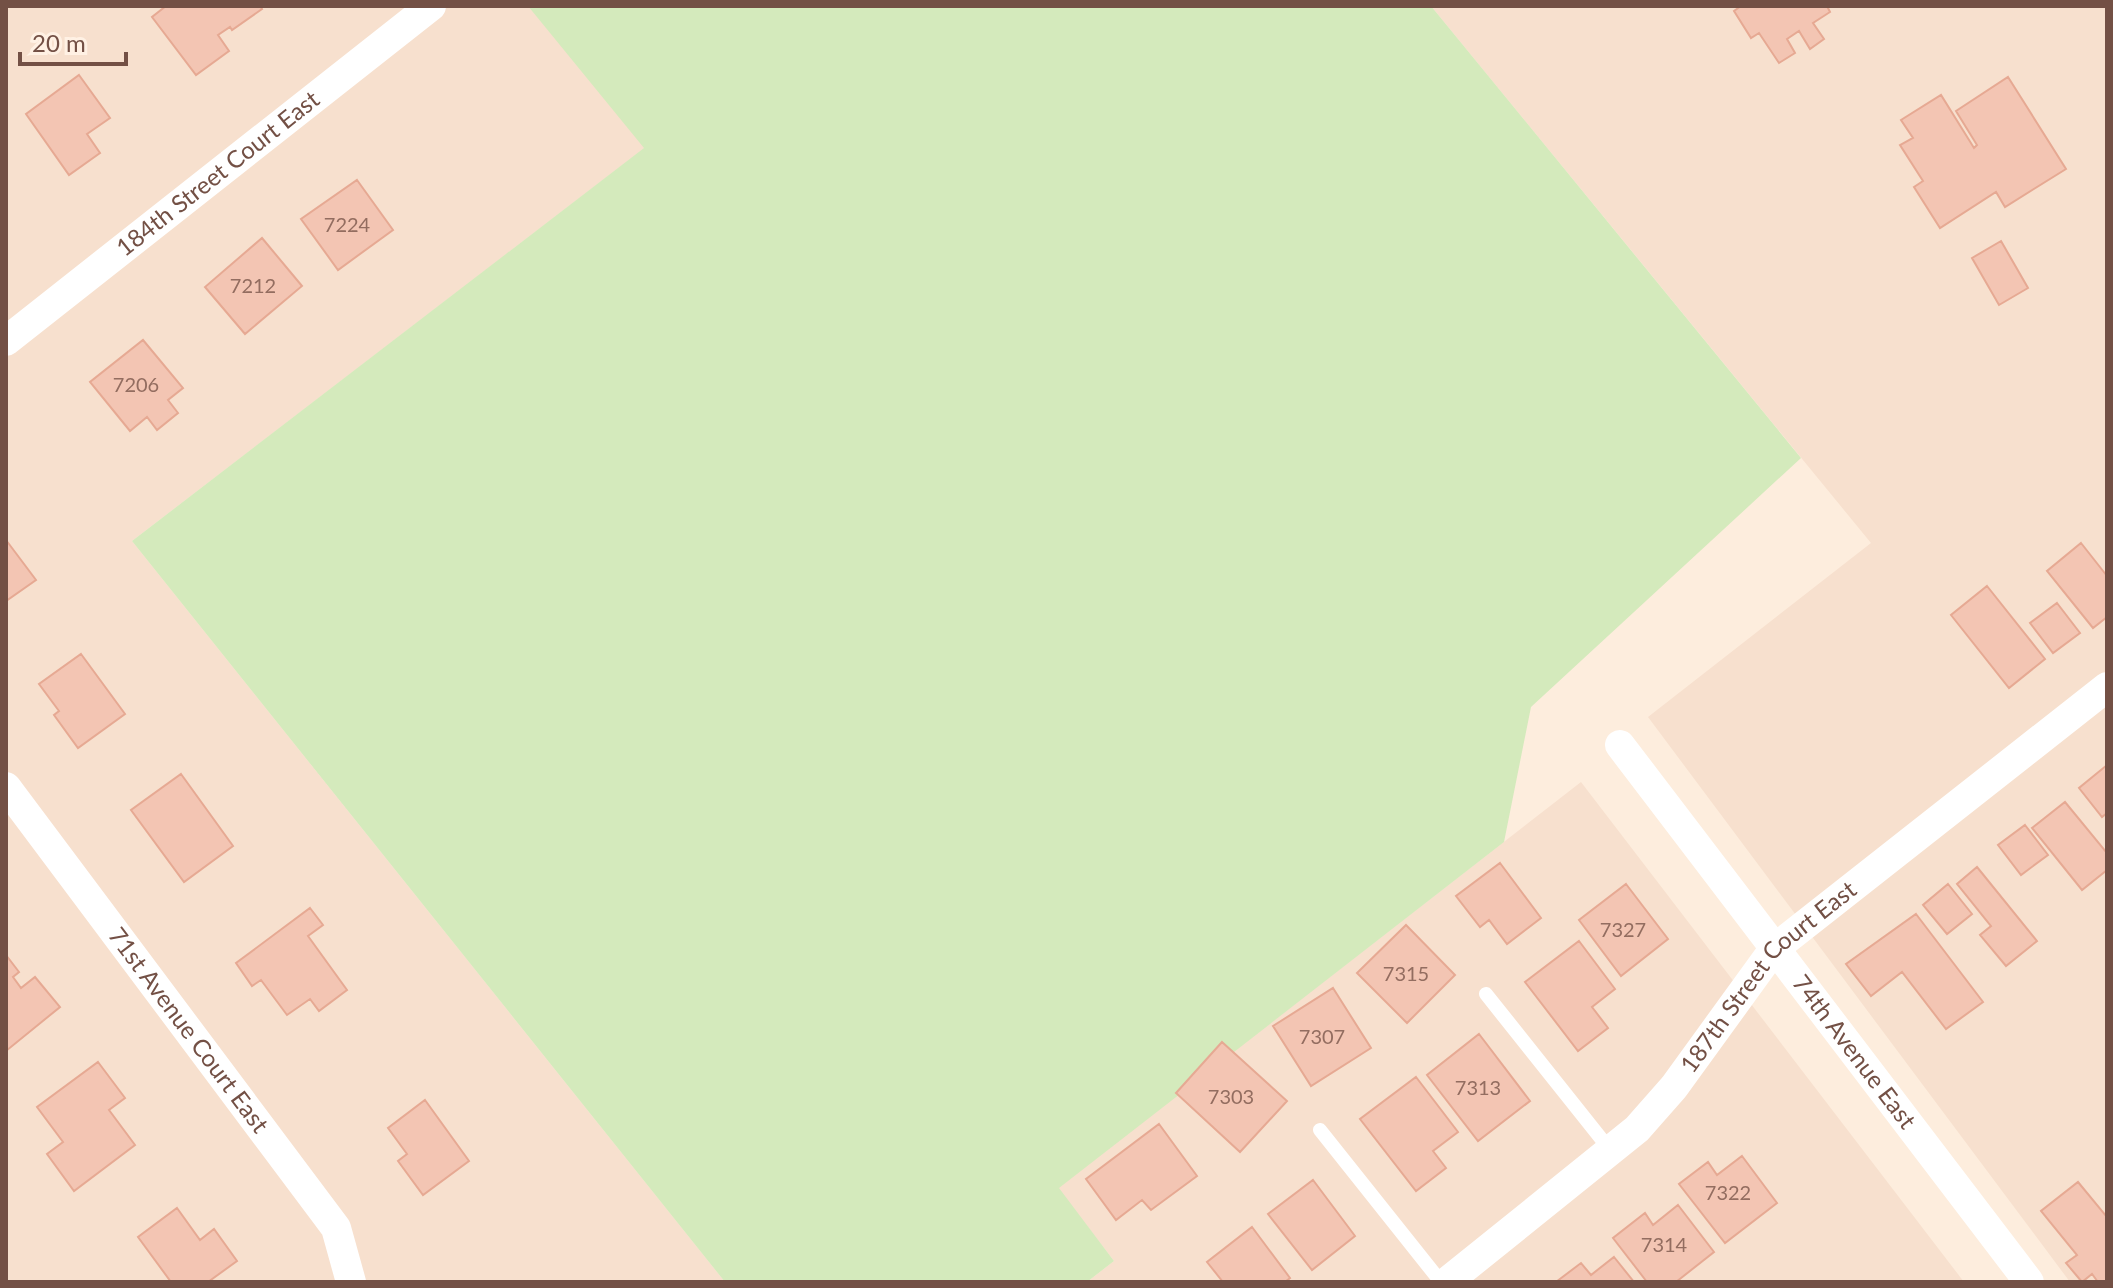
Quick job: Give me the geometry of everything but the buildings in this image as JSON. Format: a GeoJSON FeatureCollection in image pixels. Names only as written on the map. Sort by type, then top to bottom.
{"type":"FeatureCollection","features":[{"type":"Feature","properties":{"kind":"street","name":"184th Street Court East"},"geometry":{"type":"LineString","coordinates":[[6,341],[431,6]]}},
{"type":"Feature","properties":{"kind":"street","name":"187th Street Court East"},"geometry":{"type":"LineString","coordinates":[[1444,1282],[1637,1129],[1674,1087],[1774,949],[2107,687]]}},
{"type":"Feature","properties":{"kind":"street","name":"74th Avenue East"},"geometry":{"type":"LineString","coordinates":[[1620,745],[2029,1282]]}},
{"type":"Feature","properties":{"kind":"street","name":"71st Avenue Court East"},"geometry":{"type":"LineString","coordinates":[[6,787],[336,1228],[351,1282]]}},
{"type":"Feature","properties":{"kind":"lane"},"geometry":{"type":"LineString","coordinates":[[1486,994],[1611,1151]]}},
{"type":"Feature","properties":{"kind":"lane"},"geometry":{"type":"LineString","coordinates":[[1320,1130],[1444,1282]]}},
{"type":"Feature","properties":{"kind":"shaded area"},"geometry":{"type":"Polygon","coordinates":[[[6,6],[830,6],[132,541],[725,1282],[6,1282],[6,6]]]}},
{"type":"Feature","properties":{"kind":"shaded area"},"geometry":{"type":"Polygon","coordinates":[[[1431,6],[2107,6],[2107,1282],[2070,1282],[1648,717],[1871,543],[1431,6]]]}},
{"type":"Feature","properties":{"kind":"shaded area"},"geometry":{"type":"Polygon","coordinates":[[[1581,782],[1964,1282],[1087,1282],[1114,1261],[1058,1188],[1581,782]]]}},
{"type":"Feature","properties":{"kind":"green space"},"geometry":{"type":"Polygon","coordinates":[[[528,6],[1431,6],[1801,458],[1531,707],[1504,842],[1059,1188],[1114,1261],[1087,1282],[725,1282],[132,541],[644,148],[528,6]]]}}]}
